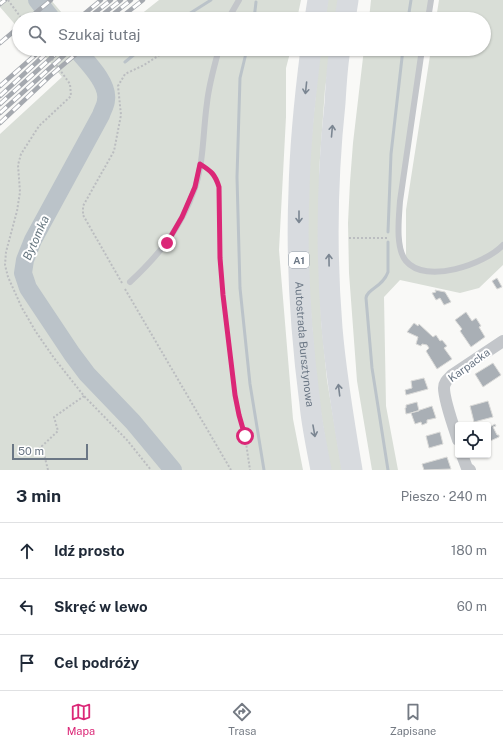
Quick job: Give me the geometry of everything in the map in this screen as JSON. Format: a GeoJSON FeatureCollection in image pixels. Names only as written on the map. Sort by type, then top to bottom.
{"type":"FeatureCollection","features":[{"type":"Feature","properties":{"kind":"highway"},"geometry":{"type":"LineString","coordinates":[[316,12],[318,0]]}},
{"type":"Feature","properties":{"kind":"highway"},"geometry":{"type":"LineString","coordinates":[[346,12],[348,0]]}},
{"type":"Feature","properties":{"kind":"highway","name":"Autostrada Bursztynowa"},"geometry":{"type":"LineString","coordinates":[[309,56],[298,192],[299,264],[303,332],[310,405],[321,470]]}},
{"type":"Feature","properties":{"kind":"highway"},"geometry":{"type":"LineString","coordinates":[[339,56],[331,136],[329,178],[329,265],[332,328],[341,405],[352,470]]}},
{"type":"Feature","properties":{"kind":"street","name":"Karpacka"},"geometry":{"type":"LineString","coordinates":[[455,430],[445,396],[444,387],[446,381],[452,375],[503,341]]}},
{"type":"Feature","properties":{"kind":"street"},"geometry":{"type":"LineString","coordinates":[[463,458],[470,470]]}},
{"type":"Feature","properties":{"kind":"lane"},"geometry":{"type":"LineString","coordinates":[[232,12],[240,0]]}},
{"type":"Feature","properties":{"kind":"lane"},"geometry":{"type":"LineString","coordinates":[[429,12],[431,0]]}},
{"type":"Feature","properties":{"kind":"lane"},"geometry":{"type":"LineString","coordinates":[[130,282],[151,262],[167,243],[179,224],[195,187],[200,164],[207,101],[217,56]]}},
{"type":"Feature","properties":{"kind":"lane"},"geometry":{"type":"LineString","coordinates":[[421,56],[400,201],[399,224],[401,253],[405,261],[415,268],[428,272],[449,271],[477,262],[503,245]]}},
{"type":"Feature","properties":{"kind":"path"},"geometry":{"type":"LineString","coordinates":[[8,0],[17,12]]}},
{"type":"Feature","properties":{"kind":"path"},"geometry":{"type":"LineString","coordinates":[[50,56],[70,84],[71,96],[39,126],[21,154],[18,165],[20,192],[17,211],[6,252],[5,265],[8,277],[22,308],[54,358],[84,396],[127,440],[150,470]]}},
{"type":"Feature","properties":{"kind":"path"},"geometry":{"type":"LineString","coordinates":[[158,56],[144,65],[125,74],[118,86],[121,115],[114,151],[83,206],[83,215],[231,470]]}},
{"type":"Feature","properties":{"kind":"path"},"geometry":{"type":"LineString","coordinates":[[200,164],[210,170],[217,177],[219,187],[220,258],[223,295],[235,395],[245,436],[250,470]]}},
{"type":"Feature","properties":{"kind":"path"},"geometry":{"type":"LineString","coordinates":[[350,238],[389,238]]}},
{"type":"Feature","properties":{"kind":"path"},"geometry":{"type":"LineString","coordinates":[[48,470],[42,446],[58,432],[54,417],[84,396]]}},
{"type":"Feature","properties":{"kind":"shaded area"},"geometry":{"type":"Polygon","coordinates":[[[0,0],[51,0],[61,12],[12,12],[12,21],[0,7],[0,0]]]}},
{"type":"Feature","properties":{"kind":"shaded area"},"geometry":{"type":"Polygon","coordinates":[[[159,0],[301,0],[298,12],[144,12],[159,0]]]}},
{"type":"Feature","properties":{"kind":"shaded area"},"geometry":{"type":"Polygon","coordinates":[[[328,0],[339,0],[336,12],[326,12],[328,0]]]}},
{"type":"Feature","properties":{"kind":"shaded area"},"geometry":{"type":"Polygon","coordinates":[[[371,0],[429,0],[427,12],[370,12],[371,0]]]}},
{"type":"Feature","properties":{"kind":"shaded area"},"geometry":{"type":"Polygon","coordinates":[[[439,0],[503,0],[503,265],[479,288],[460,293],[400,280],[384,297],[386,406],[398,470],[372,470],[357,381],[349,273],[348,223],[350,182],[363,56],[421,56],[400,201],[400,244],[406,262],[406,210],[430,56],[491,56],[491,12],[437,12],[439,0]]]}},
{"type":"Feature","properties":{"kind":"shaded area"},"geometry":{"type":"Polygon","coordinates":[[[45,56],[289,56],[286,68],[286,117],[279,250],[293,419],[303,470],[0,470],[0,134],[62,77],[45,56]]]}},
{"type":"Feature","properties":{"kind":"shaded area"},"geometry":{"type":"Polygon","coordinates":[[[319,56],[330,56],[325,89],[319,172],[321,320],[327,380],[342,470],[330,470],[316,381],[308,271],[308,176],[319,56]]]}},
{"type":"Feature","properties":{"kind":"building"},"geometry":{"type":"Polygon","coordinates":[[[497,278],[502,287],[497,289],[492,281],[497,278]]]}},
{"type":"Feature","properties":{"kind":"building"},"geometry":{"type":"Polygon","coordinates":[[[435,290],[445,292],[451,302],[444,305],[440,298],[436,300],[432,293],[436,292],[435,290]]]}},
{"type":"Feature","properties":{"kind":"building"},"geometry":{"type":"Polygon","coordinates":[[[466,312],[472,321],[476,318],[485,337],[471,347],[460,331],[462,329],[455,320],[466,312]]]}},
{"type":"Feature","properties":{"kind":"building"},"geometry":{"type":"Polygon","coordinates":[[[414,323],[418,326],[419,324],[433,337],[436,335],[440,341],[442,340],[447,346],[444,348],[452,359],[437,369],[426,351],[429,348],[427,345],[422,344],[421,346],[416,344],[418,337],[407,332],[414,323]]]}},
{"type":"Feature","properties":{"kind":"building"},"geometry":{"type":"Polygon","coordinates":[[[493,363],[501,375],[483,387],[475,374],[493,363]]]}},
{"type":"Feature","properties":{"kind":"building"},"geometry":{"type":"Polygon","coordinates":[[[424,378],[428,389],[406,395],[405,390],[412,388],[411,381],[424,378]]]}},
{"type":"Feature","properties":{"kind":"building"},"geometry":{"type":"Polygon","coordinates":[[[488,401],[493,417],[474,422],[470,406],[488,401]]]}},
{"type":"Feature","properties":{"kind":"building"},"geometry":{"type":"Polygon","coordinates":[[[417,402],[419,411],[406,414],[406,405],[417,402]]]}},
{"type":"Feature","properties":{"kind":"building"},"geometry":{"type":"Polygon","coordinates":[[[432,406],[436,418],[427,420],[427,423],[422,425],[421,422],[415,424],[411,413],[432,406]]]}},
{"type":"Feature","properties":{"kind":"building"},"geometry":{"type":"Polygon","coordinates":[[[495,424],[496,426],[493,427],[499,437],[491,441],[491,426],[495,424]]]}},
{"type":"Feature","properties":{"kind":"building"},"geometry":{"type":"Polygon","coordinates":[[[440,432],[443,444],[429,448],[426,436],[440,432]]]}},
{"type":"Feature","properties":{"kind":"building"},"geometry":{"type":"Polygon","coordinates":[[[447,457],[451,469],[424,470],[422,464],[447,457]]]}},
{"type":"Feature","properties":{"kind":"waterway","name":"Bytomka"},"geometry":{"type":"LineString","coordinates":[[37,0],[46,12]]}},
{"type":"Feature","properties":{"kind":"waterway"},"geometry":{"type":"LineString","coordinates":[[192,12],[211,0]]}},
{"type":"Feature","properties":{"kind":"waterway"},"geometry":{"type":"LineString","coordinates":[[409,12],[411,0]]}},
{"type":"Feature","properties":{"kind":"waterway"},"geometry":{"type":"LineString","coordinates":[[255,12],[256,2]]}},
{"type":"Feature","properties":{"kind":"waterway","name":"Bytomka"},"geometry":{"type":"LineString","coordinates":[[82,56],[96,73],[104,87],[106,93],[105,104],[101,115],[33,240],[25,260],[23,273],[28,288],[87,374],[133,422],[173,470]]}},
{"type":"Feature","properties":{"kind":"waterway"},"geometry":{"type":"LineString","coordinates":[[125,62],[132,56]]}},
{"type":"Feature","properties":{"kind":"waterway"},"geometry":{"type":"LineString","coordinates":[[245,56],[240,78],[237,177],[240,288],[250,384],[264,470]]}},
{"type":"Feature","properties":{"kind":"waterway"},"geometry":{"type":"LineString","coordinates":[[388,232],[391,154],[402,56]]}},
{"type":"Feature","properties":{"kind":"waterway"},"geometry":{"type":"LineString","coordinates":[[388,242],[388,272],[383,281],[369,292],[366,298],[372,368],[388,470]]}},
{"type":"Feature","properties":{"kind":"railway"},"geometry":{"type":"LineString","coordinates":[[0,4],[5,0]]}},
{"type":"Feature","properties":{"kind":"railway"},"geometry":{"type":"LineString","coordinates":[[36,12],[51,0]]}},
{"type":"Feature","properties":{"kind":"railway"},"geometry":{"type":"LineString","coordinates":[[86,12],[101,0]]}},
{"type":"Feature","properties":{"kind":"railway"},"geometry":{"type":"LineString","coordinates":[[96,12],[111,0]]}},
{"type":"Feature","properties":{"kind":"railway"},"geometry":{"type":"LineString","coordinates":[[106,12],[121,0]]}},
{"type":"Feature","properties":{"kind":"railway"},"geometry":{"type":"LineString","coordinates":[[116,12],[131,0]]}},
{"type":"Feature","properties":{"kind":"railway"},"geometry":{"type":"LineString","coordinates":[[128,12],[143,0]]}},
{"type":"Feature","properties":{"kind":"railway"},"geometry":{"type":"LineString","coordinates":[[0,43],[12,33]]}},
{"type":"Feature","properties":{"kind":"railway"},"geometry":{"type":"LineString","coordinates":[[0,86],[34,56]]}},
{"type":"Feature","properties":{"kind":"railway"},"geometry":{"type":"LineString","coordinates":[[0,96],[43,56]]}},
{"type":"Feature","properties":{"kind":"railway"},"geometry":{"type":"LineString","coordinates":[[0,104],[53,56]]}},
{"type":"Feature","properties":{"kind":"railway"},"geometry":{"type":"LineString","coordinates":[[0,113],[63,56]]}},
{"type":"Feature","properties":{"kind":"railway"},"geometry":{"type":"LineString","coordinates":[[0,123],[74,56]]}},
{"type":"Feature","properties":{"kind":"route"},"geometry":{"type":"LineString","coordinates":[[167,243],[182,217],[195,187],[200,164],[210,170],[217,177],[219,187],[220,258],[223,295],[235,395],[245,436]]}}]}
